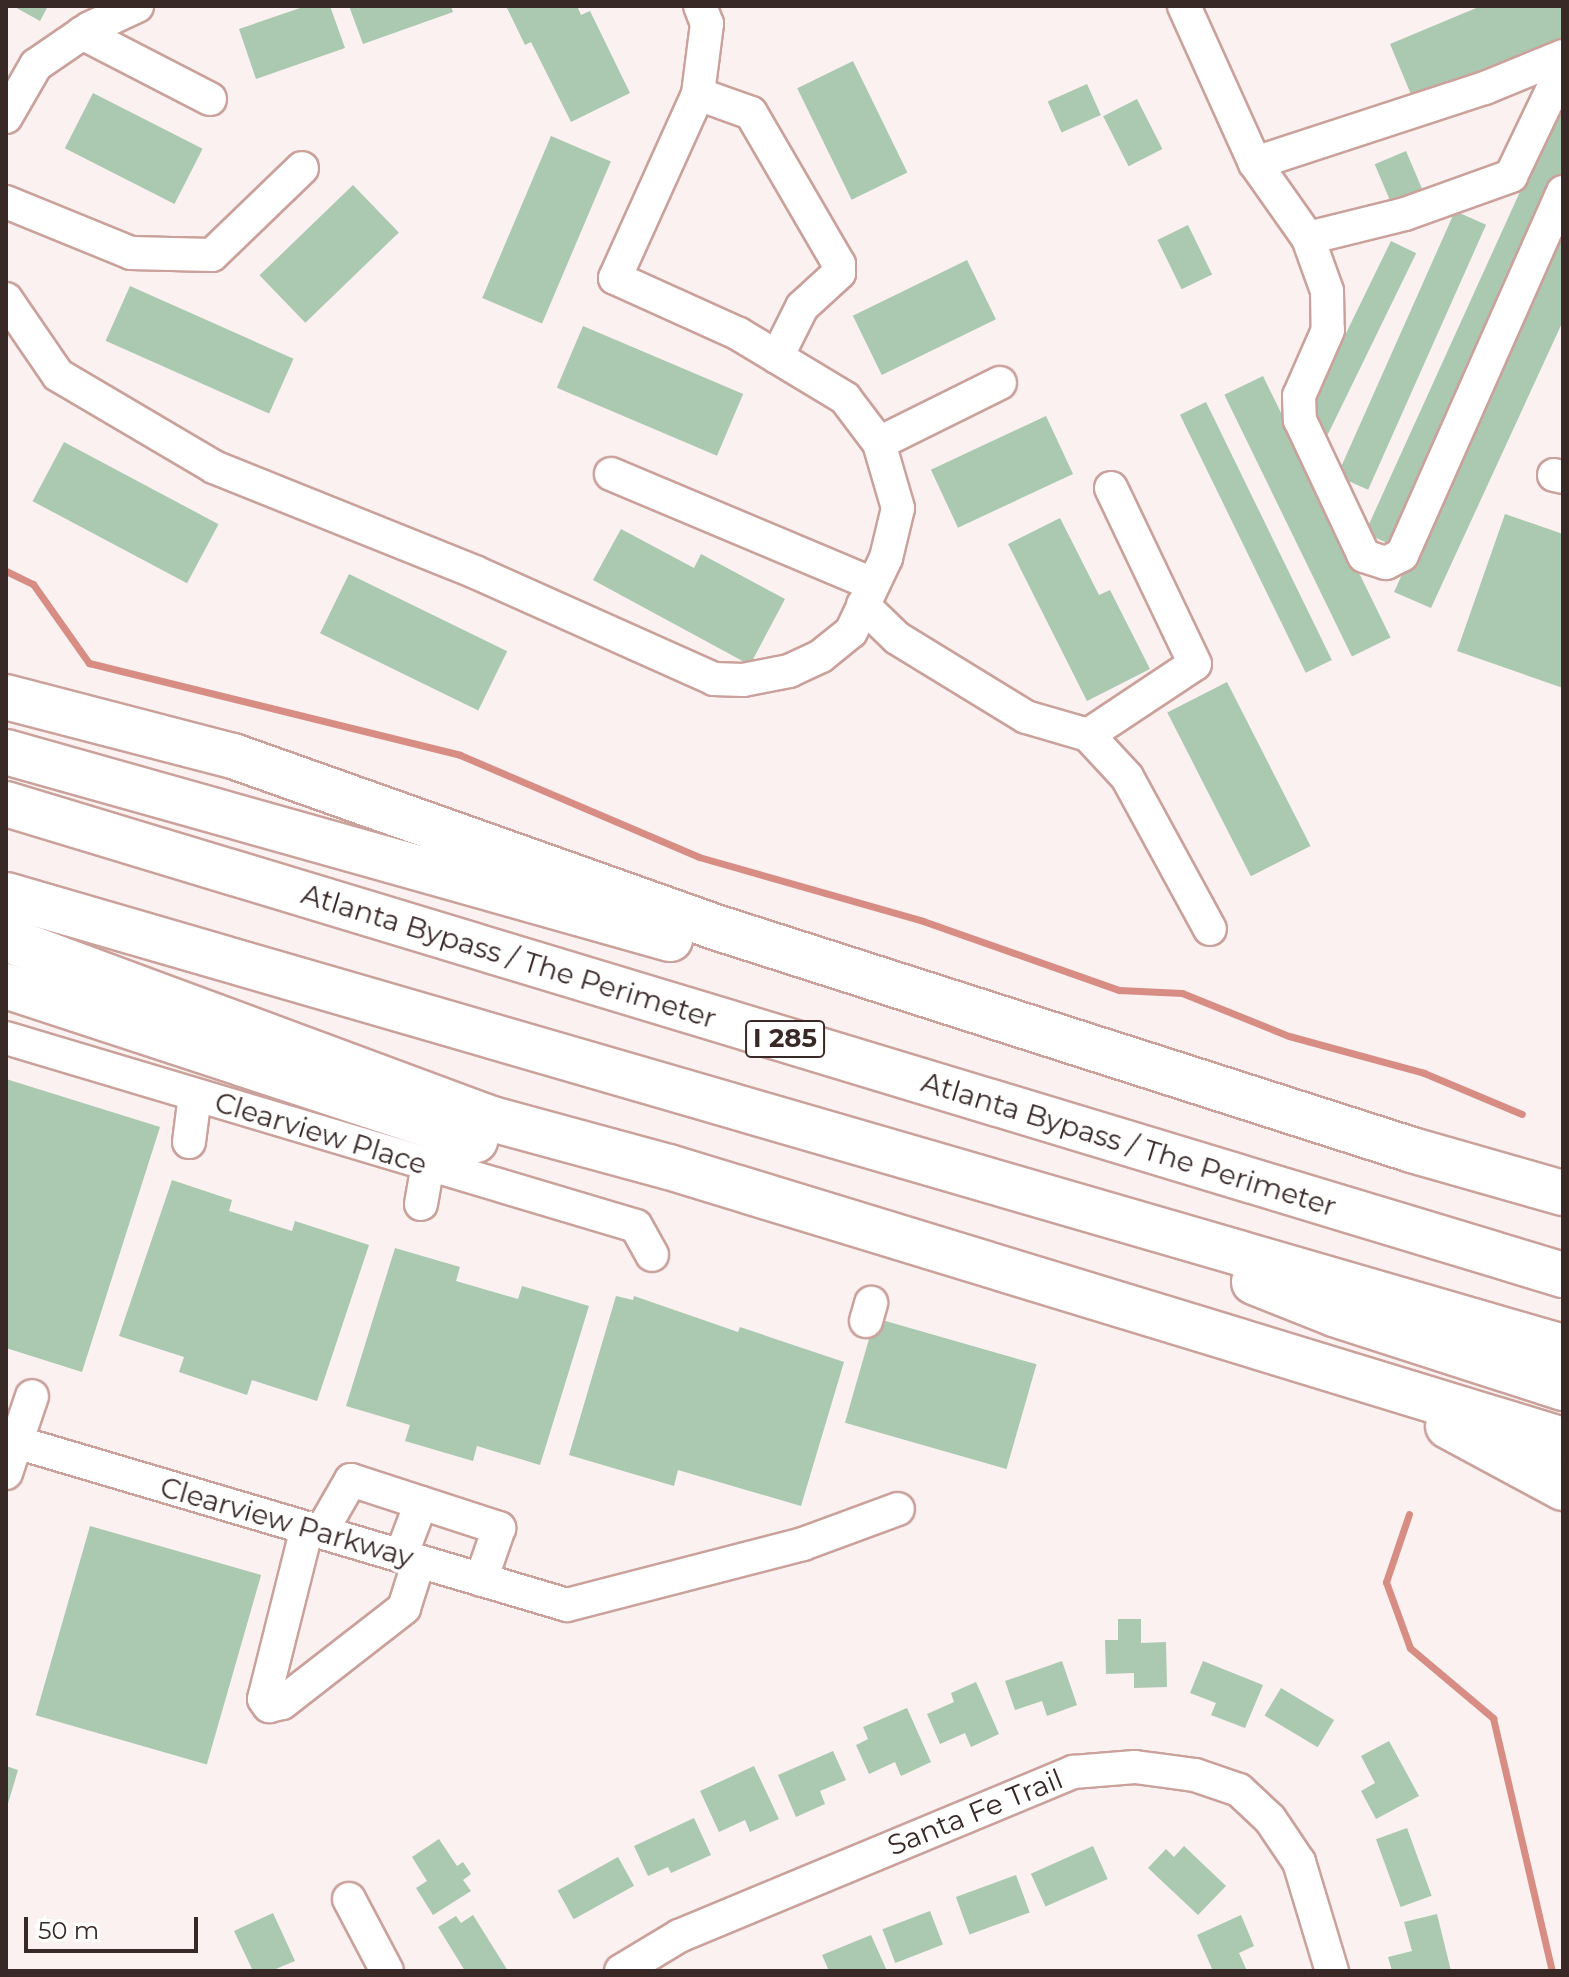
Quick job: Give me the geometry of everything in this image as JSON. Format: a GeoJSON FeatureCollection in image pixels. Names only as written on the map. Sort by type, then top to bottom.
{"type":"FeatureCollection","features":[{"type":"Feature","properties":{"kind":"highway"},"geometry":{"type":"LineString","coordinates":[[6,697],[233,756],[715,927],[1563,1193]]}},
{"type":"Feature","properties":{"kind":"highway"},"geometry":{"type":"LineString","coordinates":[[6,752],[884,999],[1133,1059]]}},
{"type":"Feature","properties":{"kind":"highway","name":"Atlanta Bypass / The Perimeter"},"geometry":{"type":"LineString","coordinates":[[6,804],[1563,1275]]}},
{"type":"Feature","properties":{"kind":"highway"},"geometry":{"type":"LineString","coordinates":[[6,895],[1563,1347]]}},
{"type":"Feature","properties":{"kind":"highway"},"geometry":{"type":"LineString","coordinates":[[6,939],[492,1119],[669,1167],[1563,1440]]}},
{"type":"Feature","properties":{"kind":"highway"},"geometry":{"type":"LineString","coordinates":[[6,986],[408,1121],[513,1151],[617,1166],[669,1167]]}},
{"type":"Feature","properties":{"kind":"highway"},"geometry":{"type":"LineString","coordinates":[[1003,1182],[1334,1314],[1563,1388]]}},
{"type":"Feature","properties":{"kind":"highway"},"geometry":{"type":"LineString","coordinates":[[1303,1361],[1457,1430],[1563,1488]]}},
{"type":"Feature","properties":{"kind":"highway"},"geometry":{"type":"LineString","coordinates":[[1426,1398],[1563,1460]]}},
{"type":"Feature","properties":{"kind":"street"},"geometry":{"type":"LineString","coordinates":[[6,117],[14,79],[82,33],[137,6]]}},
{"type":"Feature","properties":{"kind":"street"},"geometry":{"type":"LineString","coordinates":[[6,299],[58,375],[214,467],[475,572],[714,679],[774,674],[821,656],[851,632],[868,594],[898,508],[879,443],[845,398],[777,357],[615,278],[698,94],[707,24],[700,6]]}},
{"type":"Feature","properties":{"kind":"street"},"geometry":{"type":"LineString","coordinates":[[1184,6],[1255,163],[1308,238],[1327,291],[1328,330],[1299,396],[1300,420],[1364,556],[1386,563],[1402,555],[1563,192]]}},
{"type":"Feature","properties":{"kind":"street"},"geometry":{"type":"LineString","coordinates":[[82,33],[210,99]]}},
{"type":"Feature","properties":{"kind":"street"},"geometry":{"type":"LineString","coordinates":[[1255,163],[1485,88],[1563,56]]}},
{"type":"Feature","properties":{"kind":"street"},"geometry":{"type":"LineString","coordinates":[[1308,238],[1405,214],[1511,176],[1555,84],[1563,81]]}},
{"type":"Feature","properties":{"kind":"street"},"geometry":{"type":"LineString","coordinates":[[698,94],[751,113],[839,264],[839,273],[802,307],[777,357]]}},
{"type":"Feature","properties":{"kind":"street"},"geometry":{"type":"LineString","coordinates":[[6,202],[131,253],[212,255],[302,168]]}},
{"type":"Feature","properties":{"kind":"street"},"geometry":{"type":"LineString","coordinates":[[879,443],[1000,383]]}},
{"type":"Feature","properties":{"kind":"street"},"geometry":{"type":"LineString","coordinates":[[611,474],[868,594],[897,638],[1026,717],[1088,735],[1127,777],[1210,929]]}},
{"type":"Feature","properties":{"kind":"street"},"geometry":{"type":"LineString","coordinates":[[1088,735],[1195,664],[1111,488]]}},
{"type":"Feature","properties":{"kind":"street","name":"Clearview Place"},"geometry":{"type":"LineString","coordinates":[[6,1038],[636,1226],[652,1255]]}},
{"type":"Feature","properties":{"kind":"street"},"geometry":{"type":"LineString","coordinates":[[189,1142],[195,1095]]}},
{"type":"Feature","properties":{"kind":"street"},"geometry":{"type":"LineString","coordinates":[[421,1204],[428,1165]]}},
{"type":"Feature","properties":{"kind":"street"},"geometry":{"type":"LineString","coordinates":[[6,1473],[11,1440],[32,1396]]}},
{"type":"Feature","properties":{"kind":"street","name":"Clearview Parkway"},"geometry":{"type":"LineString","coordinates":[[11,1440],[567,1605],[803,1544],[898,1509]]}},
{"type":"Feature","properties":{"kind":"street"},"geometry":{"type":"LineString","coordinates":[[421,1503],[404,1608],[282,1703],[269,1706],[264,1699],[314,1530],[351,1480],[499,1528],[481,1580]]}},
{"type":"Feature","properties":{"kind":"street","name":"Santa Fe Trail"},"geometry":{"type":"LineString","coordinates":[[621,1971],[679,1936],[1073,1772],[1135,1767],[1195,1775],[1239,1790],[1270,1819],[1299,1862],[1332,1971]]}},
{"type":"Feature","properties":{"kind":"street"},"geometry":{"type":"LineString","coordinates":[[349,1899],[387,1971]]}},
{"type":"Feature","properties":{"kind":"building"},"geometry":{"type":"Polygon","coordinates":[[[13,6],[48,6],[40,21],[13,6]]]}},
{"type":"Feature","properties":{"kind":"building"},"geometry":{"type":"Polygon","coordinates":[[[306,6],[330,6],[345,48],[256,79],[239,29],[306,6]]]}},
{"type":"Feature","properties":{"kind":"building"},"geometry":{"type":"Polygon","coordinates":[[[349,6],[451,6],[453,12],[363,44],[349,6]]]}},
{"type":"Feature","properties":{"kind":"building"},"geometry":{"type":"Polygon","coordinates":[[[506,6],[577,6],[581,15],[590,11],[630,93],[571,122],[531,42],[525,45],[506,6]]]}},
{"type":"Feature","properties":{"kind":"building"},"geometry":{"type":"Polygon","coordinates":[[[1481,6],[1563,6],[1563,42],[1415,104],[1390,44],[1481,6]]]}},
{"type":"Feature","properties":{"kind":"building"},"geometry":{"type":"Polygon","coordinates":[[[853,61],[907,172],[852,200],[797,88],[853,61]]]}},
{"type":"Feature","properties":{"kind":"building"},"geometry":{"type":"Polygon","coordinates":[[[1087,84],[1101,115],[1062,133],[1048,101],[1087,84]]]}},
{"type":"Feature","properties":{"kind":"building"},"geometry":{"type":"Polygon","coordinates":[[[93,93],[203,149],[174,204],[65,148],[93,93]]]}},
{"type":"Feature","properties":{"kind":"building"},"geometry":{"type":"Polygon","coordinates":[[[1563,97],[1563,179],[1396,547],[1365,533],[1563,97]]]}},
{"type":"Feature","properties":{"kind":"building"},"geometry":{"type":"Polygon","coordinates":[[[1137,99],[1162,149],[1129,166],[1103,116],[1137,99]]]}},
{"type":"Feature","properties":{"kind":"building"},"geometry":{"type":"Polygon","coordinates":[[[551,136],[611,161],[542,323],[482,298],[551,136]]]}},
{"type":"Feature","properties":{"kind":"building"},"geometry":{"type":"Polygon","coordinates":[[[1406,151],[1425,196],[1394,209],[1375,164],[1406,151]]]}},
{"type":"Feature","properties":{"kind":"building"},"geometry":{"type":"Polygon","coordinates":[[[353,185],[399,232],[305,323],[259,275],[353,185]]]}},
{"type":"Feature","properties":{"kind":"building"},"geometry":{"type":"Polygon","coordinates":[[[1455,211],[1486,225],[1368,490],[1337,476],[1455,211]]]}},
{"type":"Feature","properties":{"kind":"building"},"geometry":{"type":"Polygon","coordinates":[[[1563,224],[1563,321],[1431,608],[1394,592],[1563,224]]]}},
{"type":"Feature","properties":{"kind":"building"},"geometry":{"type":"Polygon","coordinates":[[[1188,225],[1212,274],[1182,289],[1157,240],[1188,225]]]}},
{"type":"Feature","properties":{"kind":"building"},"geometry":{"type":"Polygon","coordinates":[[[1391,241],[1416,253],[1327,436],[1302,423],[1391,241]]]}},
{"type":"Feature","properties":{"kind":"building"},"geometry":{"type":"Polygon","coordinates":[[[967,260],[996,319],[882,375],[853,316],[967,260]]]}},
{"type":"Feature","properties":{"kind":"building"},"geometry":{"type":"Polygon","coordinates":[[[130,286],[294,359],[269,414],[106,341],[130,286]]]}},
{"type":"Feature","properties":{"kind":"building"},"geometry":{"type":"Polygon","coordinates":[[[583,326],[743,394],[717,456],[557,388],[583,326]]]}},
{"type":"Feature","properties":{"kind":"building"},"geometry":{"type":"Polygon","coordinates":[[[1263,376],[1391,638],[1352,656],[1224,395],[1263,376]]]}},
{"type":"Feature","properties":{"kind":"building"},"geometry":{"type":"Polygon","coordinates":[[[1206,402],[1332,660],[1306,673],[1180,415],[1206,402]]]}},
{"type":"Feature","properties":{"kind":"building"},"geometry":{"type":"Polygon","coordinates":[[[1046,416],[1073,474],[958,528],[931,470],[1046,416]]]}},
{"type":"Feature","properties":{"kind":"building"},"geometry":{"type":"Polygon","coordinates":[[[64,442],[219,524],[187,583],[33,501],[64,442]]]}},
{"type":"Feature","properties":{"kind":"building"},"geometry":{"type":"Polygon","coordinates":[[[1505,514],[1563,534],[1563,688],[1457,651],[1505,514]]]}},
{"type":"Feature","properties":{"kind":"building"},"geometry":{"type":"Polygon","coordinates":[[[1060,518],[1099,595],[1110,590],[1150,669],[1087,701],[1008,544],[1060,518]]]}},
{"type":"Feature","properties":{"kind":"building"},"geometry":{"type":"Polygon","coordinates":[[[621,529],[694,568],[701,554],[785,599],[750,665],[593,580],[621,529]]]}},
{"type":"Feature","properties":{"kind":"building"},"geometry":{"type":"Polygon","coordinates":[[[349,574],[507,651],[478,710],[320,633],[349,574]]]}},
{"type":"Feature","properties":{"kind":"building"},"geometry":{"type":"Polygon","coordinates":[[[1227,682],[1311,846],[1251,876],[1167,712],[1227,682]]]}},
{"type":"Feature","properties":{"kind":"building"},"geometry":{"type":"Polygon","coordinates":[[[6,1079],[160,1127],[82,1372],[6,1348],[6,1079]]]}},
{"type":"Feature","properties":{"kind":"building"},"geometry":{"type":"Polygon","coordinates":[[[172,1180],[232,1200],[229,1211],[292,1231],[295,1221],[369,1245],[317,1401],[252,1380],[247,1395],[179,1372],[184,1357],[119,1336],[172,1180]]]}},
{"type":"Feature","properties":{"kind":"building"},"geometry":{"type":"Polygon","coordinates":[[[395,1248],[460,1267],[456,1281],[518,1299],[522,1286],[589,1306],[540,1465],[477,1446],[473,1461],[405,1441],[410,1425],[346,1406],[395,1248]]]}},
{"type":"Feature","properties":{"kind":"building"},"geometry":{"type":"Polygon","coordinates":[[[616,1296],[633,1300],[634,1296],[738,1332],[740,1327],[844,1362],[801,1506],[678,1470],[674,1486],[569,1455],[616,1296]]]}},
{"type":"Feature","properties":{"kind":"building"},"geometry":{"type":"Polygon","coordinates":[[[875,1318],[1036,1364],[1006,1469],[845,1423],[875,1318]]]}},
{"type":"Feature","properties":{"kind":"building"},"geometry":{"type":"Polygon","coordinates":[[[90,1526],[261,1575],[207,1764],[36,1715],[90,1526]]]}},
{"type":"Feature","properties":{"kind":"building"},"geometry":{"type":"Polygon","coordinates":[[[1118,1619],[1141,1619],[1141,1643],[1166,1642],[1167,1687],[1134,1688],[1134,1673],[1106,1674],[1105,1640],[1118,1640],[1118,1619]]]}},
{"type":"Feature","properties":{"kind":"building"},"geometry":{"type":"Polygon","coordinates":[[[1062,1661],[1077,1705],[1047,1716],[1042,1701],[1015,1710],[1005,1681],[1062,1661]]]}},
{"type":"Feature","properties":{"kind":"building"},"geometry":{"type":"Polygon","coordinates":[[[1203,1661],[1263,1685],[1245,1728],[1211,1715],[1216,1703],[1190,1693],[1203,1661]]]}},
{"type":"Feature","properties":{"kind":"building"},"geometry":{"type":"Polygon","coordinates":[[[976,1682],[999,1734],[971,1747],[965,1733],[940,1744],[927,1714],[954,1702],[951,1693],[976,1682]]]}},
{"type":"Feature","properties":{"kind":"building"},"geometry":{"type":"Polygon","coordinates":[[[1281,1688],[1334,1720],[1318,1747],[1265,1715],[1281,1688]]]}},
{"type":"Feature","properties":{"kind":"building"},"geometry":{"type":"Polygon","coordinates":[[[907,1708],[931,1762],[901,1776],[895,1762],[869,1774],[856,1745],[868,1739],[863,1727],[907,1708]]]}},
{"type":"Feature","properties":{"kind":"building"},"geometry":{"type":"Polygon","coordinates":[[[1389,1741],[1419,1796],[1376,1819],[1361,1791],[1375,1783],[1361,1756],[1389,1741]]]}},
{"type":"Feature","properties":{"kind":"building"},"geometry":{"type":"Polygon","coordinates":[[[833,1751],[846,1780],[820,1791],[825,1804],[796,1817],[778,1775],[833,1751]]]}},
{"type":"Feature","properties":{"kind":"building"},"geometry":{"type":"Polygon","coordinates":[[[6,1766],[18,1770],[7,1807],[6,1807],[6,1766]]]}},
{"type":"Feature","properties":{"kind":"building"},"geometry":{"type":"Polygon","coordinates":[[[754,1766],[779,1819],[750,1832],[745,1820],[719,1832],[700,1791],[754,1766]]]}},
{"type":"Feature","properties":{"kind":"building"},"geometry":{"type":"Polygon","coordinates":[[[694,1818],[711,1855],[671,1873],[668,1867],[648,1876],[634,1846],[694,1818]]]}},
{"type":"Feature","properties":{"kind":"building"},"geometry":{"type":"Polygon","coordinates":[[[1407,1828],[1432,1896],[1401,1907],[1376,1839],[1407,1828]]]}},
{"type":"Feature","properties":{"kind":"building"},"geometry":{"type":"Polygon","coordinates":[[[439,1839],[457,1866],[463,1862],[471,1874],[463,1880],[471,1891],[433,1915],[416,1888],[427,1881],[412,1857],[439,1839]]]}},
{"type":"Feature","properties":{"kind":"building"},"geometry":{"type":"Polygon","coordinates":[[[1093,1846],[1108,1879],[1046,1907],[1031,1874],[1093,1846]]]}},
{"type":"Feature","properties":{"kind":"building"},"geometry":{"type":"Polygon","coordinates":[[[1184,1846],[1226,1886],[1198,1915],[1148,1868],[1166,1849],[1174,1857],[1184,1846]]]}},
{"type":"Feature","properties":{"kind":"building"},"geometry":{"type":"Polygon","coordinates":[[[618,1857],[634,1886],[574,1919],[558,1890],[618,1857]]]}},
{"type":"Feature","properties":{"kind":"building"},"geometry":{"type":"Polygon","coordinates":[[[1016,1875],[1030,1913],[970,1934],[956,1897],[1016,1875]]]}},
{"type":"Feature","properties":{"kind":"building"},"geometry":{"type":"Polygon","coordinates":[[[930,1911],[943,1945],[895,1963],[882,1929],[930,1911]]]}},
{"type":"Feature","properties":{"kind":"building"},"geometry":{"type":"Polygon","coordinates":[[[273,1913],[295,1961],[271,1971],[253,1971],[234,1931],[273,1913]]]}},
{"type":"Feature","properties":{"kind":"building"},"geometry":{"type":"Polygon","coordinates":[[[1437,1914],[1451,1971],[1392,1971],[1388,1957],[1412,1951],[1404,1922],[1437,1914]]]}},
{"type":"Feature","properties":{"kind":"building"},"geometry":{"type":"Polygon","coordinates":[[[473,1915],[508,1971],[465,1971],[438,1927],[456,1916],[461,1923],[473,1915]]]}},
{"type":"Feature","properties":{"kind":"building"},"geometry":{"type":"Polygon","coordinates":[[[1241,1915],[1254,1946],[1239,1953],[1247,1971],[1213,1971],[1197,1935],[1241,1915]]]}},
{"type":"Feature","properties":{"kind":"building"},"geometry":{"type":"Polygon","coordinates":[[[871,1935],[887,1971],[829,1971],[822,1955],[871,1935]]]}},
{"type":"Feature","properties":{"kind":"waterway"},"geometry":{"type":"LineString","coordinates":[[6,571],[33,584],[89,663],[460,755],[699,857],[923,921],[1119,990],[1182,993],[1289,1036],[1424,1073],[1522,1114]]}},
{"type":"Feature","properties":{"kind":"waterway"},"geometry":{"type":"LineString","coordinates":[[1409,1514],[1386,1582],[1410,1648],[1493,1718],[1552,1971]]}}]}
